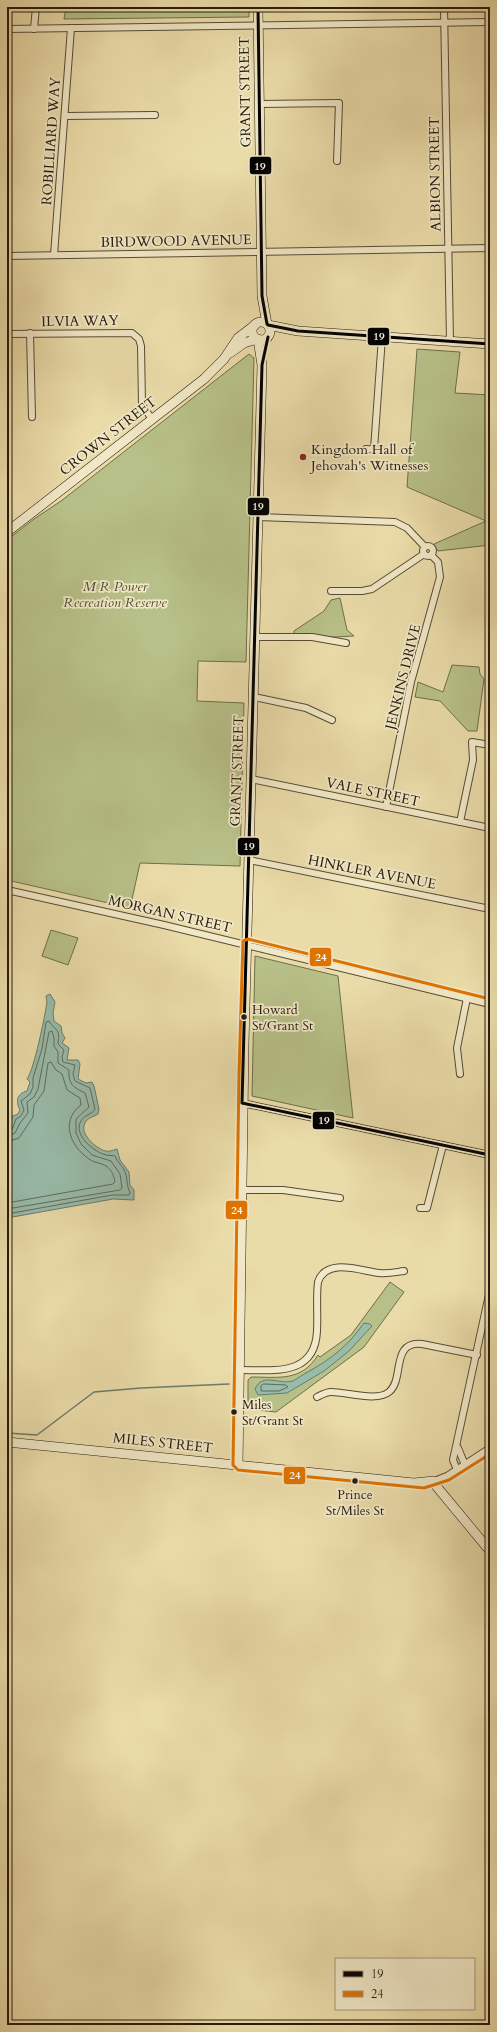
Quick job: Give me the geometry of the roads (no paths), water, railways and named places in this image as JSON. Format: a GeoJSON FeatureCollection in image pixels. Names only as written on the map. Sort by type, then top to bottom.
{"type":"FeatureCollection","features":[{"type":"Feature","properties":{"kind":"street"},"geometry":{"type":"LineString","coordinates":[[34,29],[36,7]]}},
{"type":"Feature","properties":{"kind":"street","name":"GRANT STREET"},"geometry":{"type":"LineString","coordinates":[[258,7],[262,296],[267,325]]}},
{"type":"Feature","properties":{"kind":"street","name":"ALBION STREET"},"geometry":{"type":"LineString","coordinates":[[444,7],[450,341]]}},
{"type":"Feature","properties":{"kind":"street"},"geometry":{"type":"LineString","coordinates":[[7,29],[490,22]]}},
{"type":"Feature","properties":{"kind":"street","name":"ROBILLIARD WAY"},"geometry":{"type":"LineString","coordinates":[[54,255],[71,28]]}},
{"type":"Feature","properties":{"kind":"street"},"geometry":{"type":"LineString","coordinates":[[260,104],[339,103],[338,161]]}},
{"type":"Feature","properties":{"kind":"street"},"geometry":{"type":"LineString","coordinates":[[65,116],[155,115]]}},
{"type":"Feature","properties":{"kind":"street","name":"BIRDWOOD AVENUE"},"geometry":{"type":"LineString","coordinates":[[7,256],[490,248]]}},
{"type":"Feature","properties":{"kind":"street","name":"GRANT STREET"},"geometry":{"type":"LineString","coordinates":[[256,324],[262,296]]}},
{"type":"Feature","properties":{"kind":"street"},"geometry":{"type":"LineString","coordinates":[[298,331],[281,332],[263,340],[257,339],[252,333],[256,324],[262,322],[267,325],[298,331],[490,344]]}},
{"type":"Feature","properties":{"kind":"street","name":"CROWN STREET"},"geometry":{"type":"LineString","coordinates":[[7,532],[204,379],[224,358],[238,338],[256,324]]}},
{"type":"Feature","properties":{"kind":"street"},"geometry":{"type":"LineString","coordinates":[[267,325],[270,330],[268,337]]}},
{"type":"Feature","properties":{"kind":"street","name":"ILVIA WAY"},"geometry":{"type":"LineString","coordinates":[[7,334],[127,332],[135,335],[141,346],[142,406],[152,419]]}},
{"type":"Feature","properties":{"kind":"street"},"geometry":{"type":"LineString","coordinates":[[30,333],[32,417]]}},
{"type":"Feature","properties":{"kind":"street","name":"GRANT STREET"},"geometry":{"type":"LineString","coordinates":[[238,1465],[241,1370],[243,1190],[242,1104],[248,860],[254,697],[262,365],[268,337]]}},
{"type":"Feature","properties":{"kind":"street"},"geometry":{"type":"LineString","coordinates":[[374,449],[382,337]]}},
{"type":"Feature","properties":{"kind":"street","name":"GRANT STREET"},"geometry":{"type":"LineString","coordinates":[[257,339],[262,365]]}},
{"type":"Feature","properties":{"kind":"street","name":"CROWN STREET"},"geometry":{"type":"LineString","coordinates":[[224,358],[244,343],[257,339]]}},
{"type":"Feature","properties":{"kind":"street"},"geometry":{"type":"LineString","coordinates":[[366,449],[382,450]]}},
{"type":"Feature","properties":{"kind":"street"},"geometry":{"type":"LineString","coordinates":[[258,518],[394,522],[407,528],[425,547],[428,546],[432,549],[431,555],[428,556],[424,554],[372,589],[362,591],[331,591]]}},
{"type":"Feature","properties":{"kind":"street"},"geometry":{"type":"LineString","coordinates":[[424,554],[423,551],[425,547]]}},
{"type":"Feature","properties":{"kind":"street","name":"JENKINS DRIVE"},"geometry":{"type":"LineString","coordinates":[[386,807],[412,682],[440,579],[438,562],[431,555]]}},
{"type":"Feature","properties":{"kind":"street"},"geometry":{"type":"LineString","coordinates":[[255,637],[320,638],[346,643]]}},
{"type":"Feature","properties":{"kind":"street"},"geometry":{"type":"LineString","coordinates":[[254,697],[306,708],[332,720]]}},
{"type":"Feature","properties":{"kind":"street"},"geometry":{"type":"LineString","coordinates":[[460,822],[473,760],[472,742],[490,745]]}},
{"type":"Feature","properties":{"kind":"street","name":"VALE STREET"},"geometry":{"type":"LineString","coordinates":[[251,779],[490,828]]}},
{"type":"Feature","properties":{"kind":"street","name":"HINKLER AVENUE"},"geometry":{"type":"LineString","coordinates":[[248,860],[490,909]]}},
{"type":"Feature","properties":{"kind":"street","name":"MORGAN STREET"},"geometry":{"type":"LineString","coordinates":[[7,890],[247,944],[490,1004]]}},
{"type":"Feature","properties":{"kind":"street"},"geometry":{"type":"LineString","coordinates":[[460,1074],[457,1048],[467,998]]}},
{"type":"Feature","properties":{"kind":"street"},"geometry":{"type":"LineString","coordinates":[[242,1104],[490,1155]]}},
{"type":"Feature","properties":{"kind":"street"},"geometry":{"type":"LineString","coordinates":[[420,1208],[427,1208],[443,1145]]}},
{"type":"Feature","properties":{"kind":"street"},"geometry":{"type":"LineString","coordinates":[[243,1190],[283,1190],[340,1198]]}},
{"type":"Feature","properties":{"kind":"street"},"geometry":{"type":"LineString","coordinates":[[241,1370],[285,1370],[297,1366],[306,1358],[313,1347],[317,1334],[318,1282],[327,1270],[337,1267],[383,1273],[404,1271]]}},
{"type":"Feature","properties":{"kind":"street"},"geometry":{"type":"LineString","coordinates":[[457,1470],[453,1461],[458,1445],[477,1355],[487,1323],[490,1290]]}},
{"type":"Feature","properties":{"kind":"street"},"geometry":{"type":"LineString","coordinates":[[317,1397],[330,1392],[377,1396],[386,1394],[394,1384],[402,1354],[407,1348],[414,1344],[424,1344],[477,1355]]}},
{"type":"Feature","properties":{"kind":"street","name":"MILES STREET"},"geometry":{"type":"LineString","coordinates":[[7,1442],[414,1483],[437,1480],[457,1470],[490,1448]]}},
{"type":"Feature","properties":{"kind":"street"},"geometry":{"type":"LineString","coordinates":[[458,1445],[458,1452],[465,1464]]}},
{"type":"Feature","properties":{"kind":"street"},"geometry":{"type":"LineString","coordinates":[[437,1480],[437,1487],[452,1503],[490,1551]]}},
{"type":"Feature","properties":{"kind":"water"},"geometry":{"type":"Polygon","coordinates":[[[50,994],[55,1002],[53,1013],[54,1021],[61,1026],[62,1033],[65,1038],[62,1043],[69,1048],[67,1060],[78,1060],[80,1064],[78,1079],[86,1083],[92,1082],[94,1086],[99,1109],[98,1114],[86,1121],[84,1132],[93,1144],[101,1149],[108,1151],[117,1149],[120,1160],[129,1172],[130,1185],[134,1190],[134,1200],[113,1199],[7,1218],[7,1131],[13,1116],[18,1114],[20,1110],[18,1104],[19,1096],[23,1092],[27,1091],[30,1082],[27,1079],[33,1065],[39,1042],[47,1002],[46,996],[50,994]]]}},
{"type":"Feature","properties":{"kind":"water"},"geometry":{"type":"Polygon","coordinates":[[[364,1323],[372,1326],[349,1351],[324,1371],[287,1393],[258,1395],[255,1389],[262,1381],[293,1381],[323,1363],[345,1346],[364,1323]]]}},
{"type":"Feature","properties":{"kind":"waterway"},"geometry":{"type":"LineString","coordinates":[[7,1433],[37,1435],[94,1392],[141,1388],[229,1384]]}},
{"type":"Feature","properties":{"kind":"place","name":"Kingdom Hall of Jehovah's Witnesses"},"geometry":{"type":"Point","coordinates":[303,457]}},
{"type":"Feature","properties":{"kind":"place","name":"Howard St/Grant St"},"geometry":{"type":"Point","coordinates":[244,1017]}},
{"type":"Feature","properties":{"kind":"place","name":"Miles St/Grant St"},"geometry":{"type":"Point","coordinates":[234,1412]}},
{"type":"Feature","properties":{"kind":"place","name":"Prince St/Miles St"},"geometry":{"type":"Point","coordinates":[355,1481]}},
{"type":"Feature","properties":{"kind":"park label","name":"M R Power Recreation Reserve"},"geometry":{"type":"Point","coordinates":[115,594]}}]}
